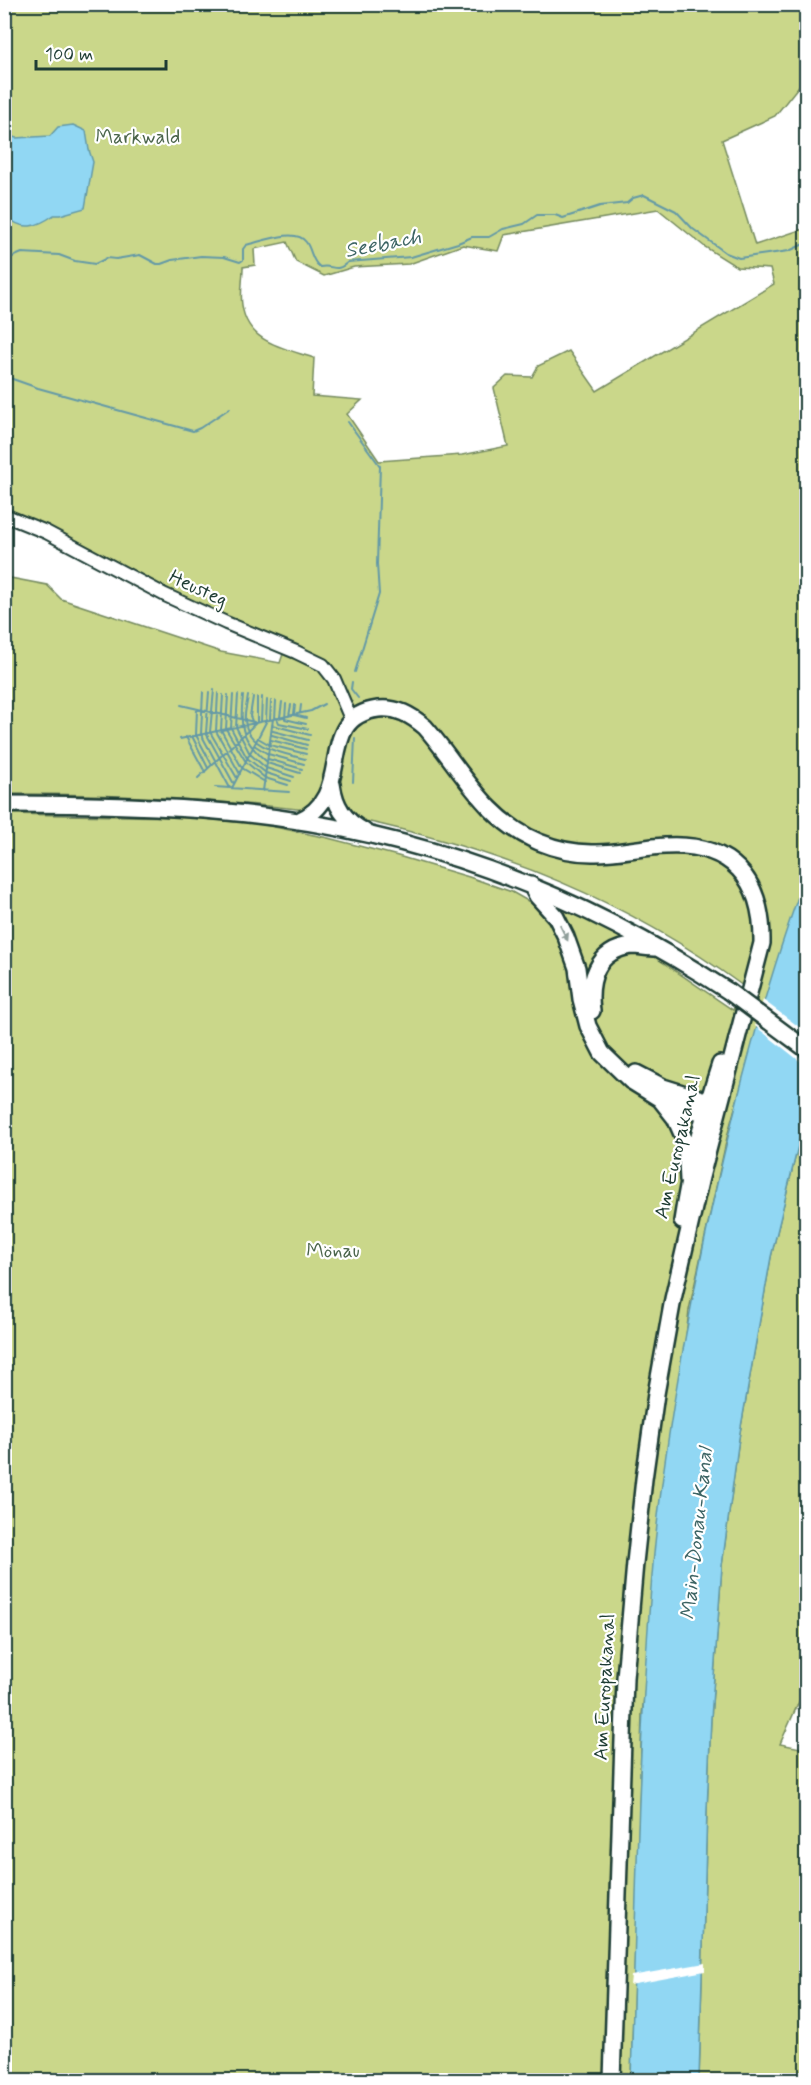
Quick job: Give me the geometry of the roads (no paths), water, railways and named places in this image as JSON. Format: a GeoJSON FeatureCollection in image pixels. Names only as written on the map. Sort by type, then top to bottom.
{"type":"FeatureCollection","features":[{"type":"Feature","properties":{"kind":"main road","name":"Am Europakanal"},"geometry":{"type":"LineString","coordinates":[[351,719],[364,713],[387,709],[401,711],[412,716],[432,736],[490,811],[519,833],[541,843],[566,850],[592,853],[664,846],[684,846],[703,850],[729,860],[743,873],[753,890],[761,917],[762,943],[744,1010],[688,1180],[673,1276],[673,1299]]}},
{"type":"Feature","properties":{"kind":"main road"},"geometry":{"type":"LineString","coordinates":[[298,821],[318,808],[326,797],[332,784],[340,737],[351,719]]}},
{"type":"Feature","properties":{"kind":"main road"},"geometry":{"type":"LineString","coordinates":[[332,784],[335,799],[342,813],[352,825],[366,834]]}},
{"type":"Feature","properties":{"kind":"main road"},"geometry":{"type":"LineString","coordinates":[[4,804],[168,808],[228,812],[298,821],[366,834],[455,858],[531,885],[586,908],[662,949],[728,991],[807,1049]]}},
{"type":"Feature","properties":{"kind":"main road"},"geometry":{"type":"LineString","coordinates":[[531,885],[537,896],[556,917],[566,936],[577,968],[581,999],[588,1026],[602,1053],[631,1081],[660,1099],[684,1109],[713,1108]]}},
{"type":"Feature","properties":{"kind":"main road"},"geometry":{"type":"LineString","coordinates":[[662,949],[633,946],[620,949],[607,957],[598,967],[592,980],[590,996],[594,1019],[609,1048],[631,1069],[663,1087],[713,1108]]}},
{"type":"Feature","properties":{"kind":"main road"},"geometry":{"type":"LineString","coordinates":[[660,1099],[675,1118],[686,1143],[688,1180]]}},
{"type":"Feature","properties":{"kind":"main road","name":"Am Europakanal"},"geometry":{"type":"LineString","coordinates":[[612,2080],[625,1678],[634,1563],[656,1394],[673,1299],[713,1108]]}},
{"type":"Feature","properties":{"kind":"street","name":"Heusteg"},"geometry":{"type":"LineString","coordinates":[[4,515],[46,532],[165,595],[226,624],[296,652],[323,666],[334,680],[351,719]]}},
{"type":"Feature","properties":{"kind":"water"},"geometry":{"type":"Polygon","coordinates":[[[73,125],[86,131],[93,162],[85,208],[54,215],[36,225],[24,226],[12,221],[6,216],[9,210],[5,200],[5,134],[16,138],[50,136],[58,127],[73,125]]]}},
{"type":"Feature","properties":{"kind":"water","name":"Main-Donau-Kanal"},"geometry":{"type":"Polygon","coordinates":[[[806,875],[806,1113],[771,1257],[739,1438],[722,1566],[711,1718],[699,2080],[631,2080],[644,1693],[653,1564],[670,1429],[693,1295],[732,1122],[765,997],[806,875]]]}},
{"type":"Feature","properties":{"kind":"waterway","name":"Seebach"},"geometry":{"type":"LineString","coordinates":[[4,257],[10,258],[22,253],[59,255],[75,261],[95,264],[107,258],[116,259],[140,255],[161,264],[201,256],[224,257],[240,262],[243,260],[243,249],[246,245],[278,237],[295,236],[306,242],[315,262],[320,267],[337,268],[348,262],[411,257],[472,237],[489,237],[503,229],[524,224],[537,215],[555,215],[563,218],[600,206],[627,203],[633,198],[644,195],[676,211],[693,229],[726,253],[739,258],[789,251],[806,243]]}},
{"type":"Feature","properties":{"kind":"waterway"},"geometry":{"type":"LineString","coordinates":[[4,376],[38,388],[193,431],[230,408]]}},
{"type":"Feature","properties":{"kind":"waterway"},"geometry":{"type":"LineString","coordinates":[[348,422],[380,466],[377,564],[379,594],[355,672]]}},
{"type":"Feature","properties":{"kind":"waterway"},"geometry":{"type":"LineString","coordinates":[[352,682],[351,689],[358,698]]}},
{"type":"Feature","properties":{"kind":"waterway"},"geometry":{"type":"LineString","coordinates":[[214,690],[210,732],[237,778]]}},
{"type":"Feature","properties":{"kind":"waterway"},"geometry":{"type":"LineString","coordinates":[[203,692],[201,734],[230,788]]}},
{"type":"Feature","properties":{"kind":"waterway"},"geometry":{"type":"LineString","coordinates":[[209,692],[206,733],[234,784]]}},
{"type":"Feature","properties":{"kind":"waterway"},"geometry":{"type":"LineString","coordinates":[[218,693],[216,731],[240,774]]}},
{"type":"Feature","properties":{"kind":"waterway"},"geometry":{"type":"LineString","coordinates":[[223,695],[221,730],[242,768],[265,782]]}},
{"type":"Feature","properties":{"kind":"waterway"},"geometry":{"type":"LineString","coordinates":[[228,695],[226,729],[246,762],[265,778],[288,785]]}},
{"type":"Feature","properties":{"kind":"waterway"},"geometry":{"type":"LineString","coordinates":[[233,695],[231,728],[247,758],[266,773],[291,781]]}},
{"type":"Feature","properties":{"kind":"waterway"},"geometry":{"type":"LineString","coordinates":[[238,695],[236,727],[250,754],[266,768],[294,777]]}},
{"type":"Feature","properties":{"kind":"waterway"},"geometry":{"type":"LineString","coordinates":[[243,696],[242,726],[244,733],[252,747],[267,762]]}},
{"type":"Feature","properties":{"kind":"waterway"},"geometry":{"type":"LineString","coordinates":[[248,696],[245,720],[247,730],[252,737],[259,744],[277,752],[305,759]]}},
{"type":"Feature","properties":{"kind":"waterway"},"geometry":{"type":"LineString","coordinates":[[252,721],[250,716],[253,697]]}},
{"type":"Feature","properties":{"kind":"waterway"},"geometry":{"type":"LineString","coordinates":[[257,697],[257,722]]}},
{"type":"Feature","properties":{"kind":"waterway"},"geometry":{"type":"LineString","coordinates":[[261,721],[262,697]]}},
{"type":"Feature","properties":{"kind":"waterway"},"geometry":{"type":"LineString","coordinates":[[266,721],[267,700]]}},
{"type":"Feature","properties":{"kind":"waterway"},"geometry":{"type":"LineString","coordinates":[[270,719],[271,701]]}},
{"type":"Feature","properties":{"kind":"waterway"},"geometry":{"type":"LineString","coordinates":[[275,719],[276,701]]}},
{"type":"Feature","properties":{"kind":"waterway"},"geometry":{"type":"LineString","coordinates":[[280,717],[282,702]]}},
{"type":"Feature","properties":{"kind":"waterway"},"geometry":{"type":"LineString","coordinates":[[286,704],[285,719],[306,724]]}},
{"type":"Feature","properties":{"kind":"waterway"},"geometry":{"type":"LineString","coordinates":[[180,739],[311,711],[324,704]]}},
{"type":"Feature","properties":{"kind":"waterway"},"geometry":{"type":"LineString","coordinates":[[181,705],[254,722]]}},
{"type":"Feature","properties":{"kind":"waterway"},"geometry":{"type":"LineString","coordinates":[[289,716],[291,705]]}},
{"type":"Feature","properties":{"kind":"waterway"},"geometry":{"type":"LineString","coordinates":[[294,714],[295,705]]}},
{"type":"Feature","properties":{"kind":"waterway"},"geometry":{"type":"LineString","coordinates":[[300,713],[301,705]]}},
{"type":"Feature","properties":{"kind":"waterway"},"geometry":{"type":"LineString","coordinates":[[197,709],[196,735],[212,765]]}},
{"type":"Feature","properties":{"kind":"waterway"},"geometry":{"type":"LineString","coordinates":[[294,715],[306,718]]}},
{"type":"Feature","properties":{"kind":"waterway"},"geometry":{"type":"LineString","coordinates":[[277,718],[279,723],[308,729]]}},
{"type":"Feature","properties":{"kind":"waterway"},"geometry":{"type":"LineString","coordinates":[[263,791],[273,719]]}},
{"type":"Feature","properties":{"kind":"waterway"},"geometry":{"type":"LineString","coordinates":[[198,778],[257,722]]}},
{"type":"Feature","properties":{"kind":"waterway"},"geometry":{"type":"LineString","coordinates":[[232,788],[266,722]]}},
{"type":"Feature","properties":{"kind":"waterway"},"geometry":{"type":"LineString","coordinates":[[272,725],[310,735]]}},
{"type":"Feature","properties":{"kind":"waterway"},"geometry":{"type":"LineString","coordinates":[[273,731],[308,740]]}},
{"type":"Feature","properties":{"kind":"waterway"},"geometry":{"type":"LineString","coordinates":[[272,735],[307,745]]}},
{"type":"Feature","properties":{"kind":"waterway"},"geometry":{"type":"LineString","coordinates":[[192,736],[208,768]]}},
{"type":"Feature","properties":{"kind":"waterway"},"geometry":{"type":"LineString","coordinates":[[186,737],[205,772]]}},
{"type":"Feature","properties":{"kind":"waterway"},"geometry":{"type":"LineString","coordinates":[[258,738],[270,745],[306,754]]}},
{"type":"Feature","properties":{"kind":"waterway"},"geometry":{"type":"LineString","coordinates":[[353,782],[355,738]]}},
{"type":"Feature","properties":{"kind":"waterway"},"geometry":{"type":"LineString","coordinates":[[271,740],[306,749]]}},
{"type":"Feature","properties":{"kind":"waterway"},"geometry":{"type":"LineString","coordinates":[[254,745],[268,754],[304,764]]}},
{"type":"Feature","properties":{"kind":"waterway"},"geometry":{"type":"LineString","coordinates":[[268,759],[302,769]]}},
{"type":"Feature","properties":{"kind":"waterway"},"geometry":{"type":"LineString","coordinates":[[267,763],[300,773]]}},
{"type":"Feature","properties":{"kind":"waterway"},"geometry":{"type":"LineString","coordinates":[[215,787],[289,792]]}},
{"type":"Feature","properties":{"kind":"waterway"},"geometry":{"type":"LineString","coordinates":[[124,2080],[180,2080]]}},
{"type":"Feature","properties":{"kind":"waterway"},"geometry":{"type":"LineString","coordinates":[[242,2080],[283,2080]]}},
{"type":"Feature","properties":{"kind":"park label","name":"Markwald"},"geometry":{"type":"Point","coordinates":[138,137]}},
{"type":"Feature","properties":{"kind":"park label","name":"Mönau"},"geometry":{"type":"Point","coordinates":[333,1251]}}]}
